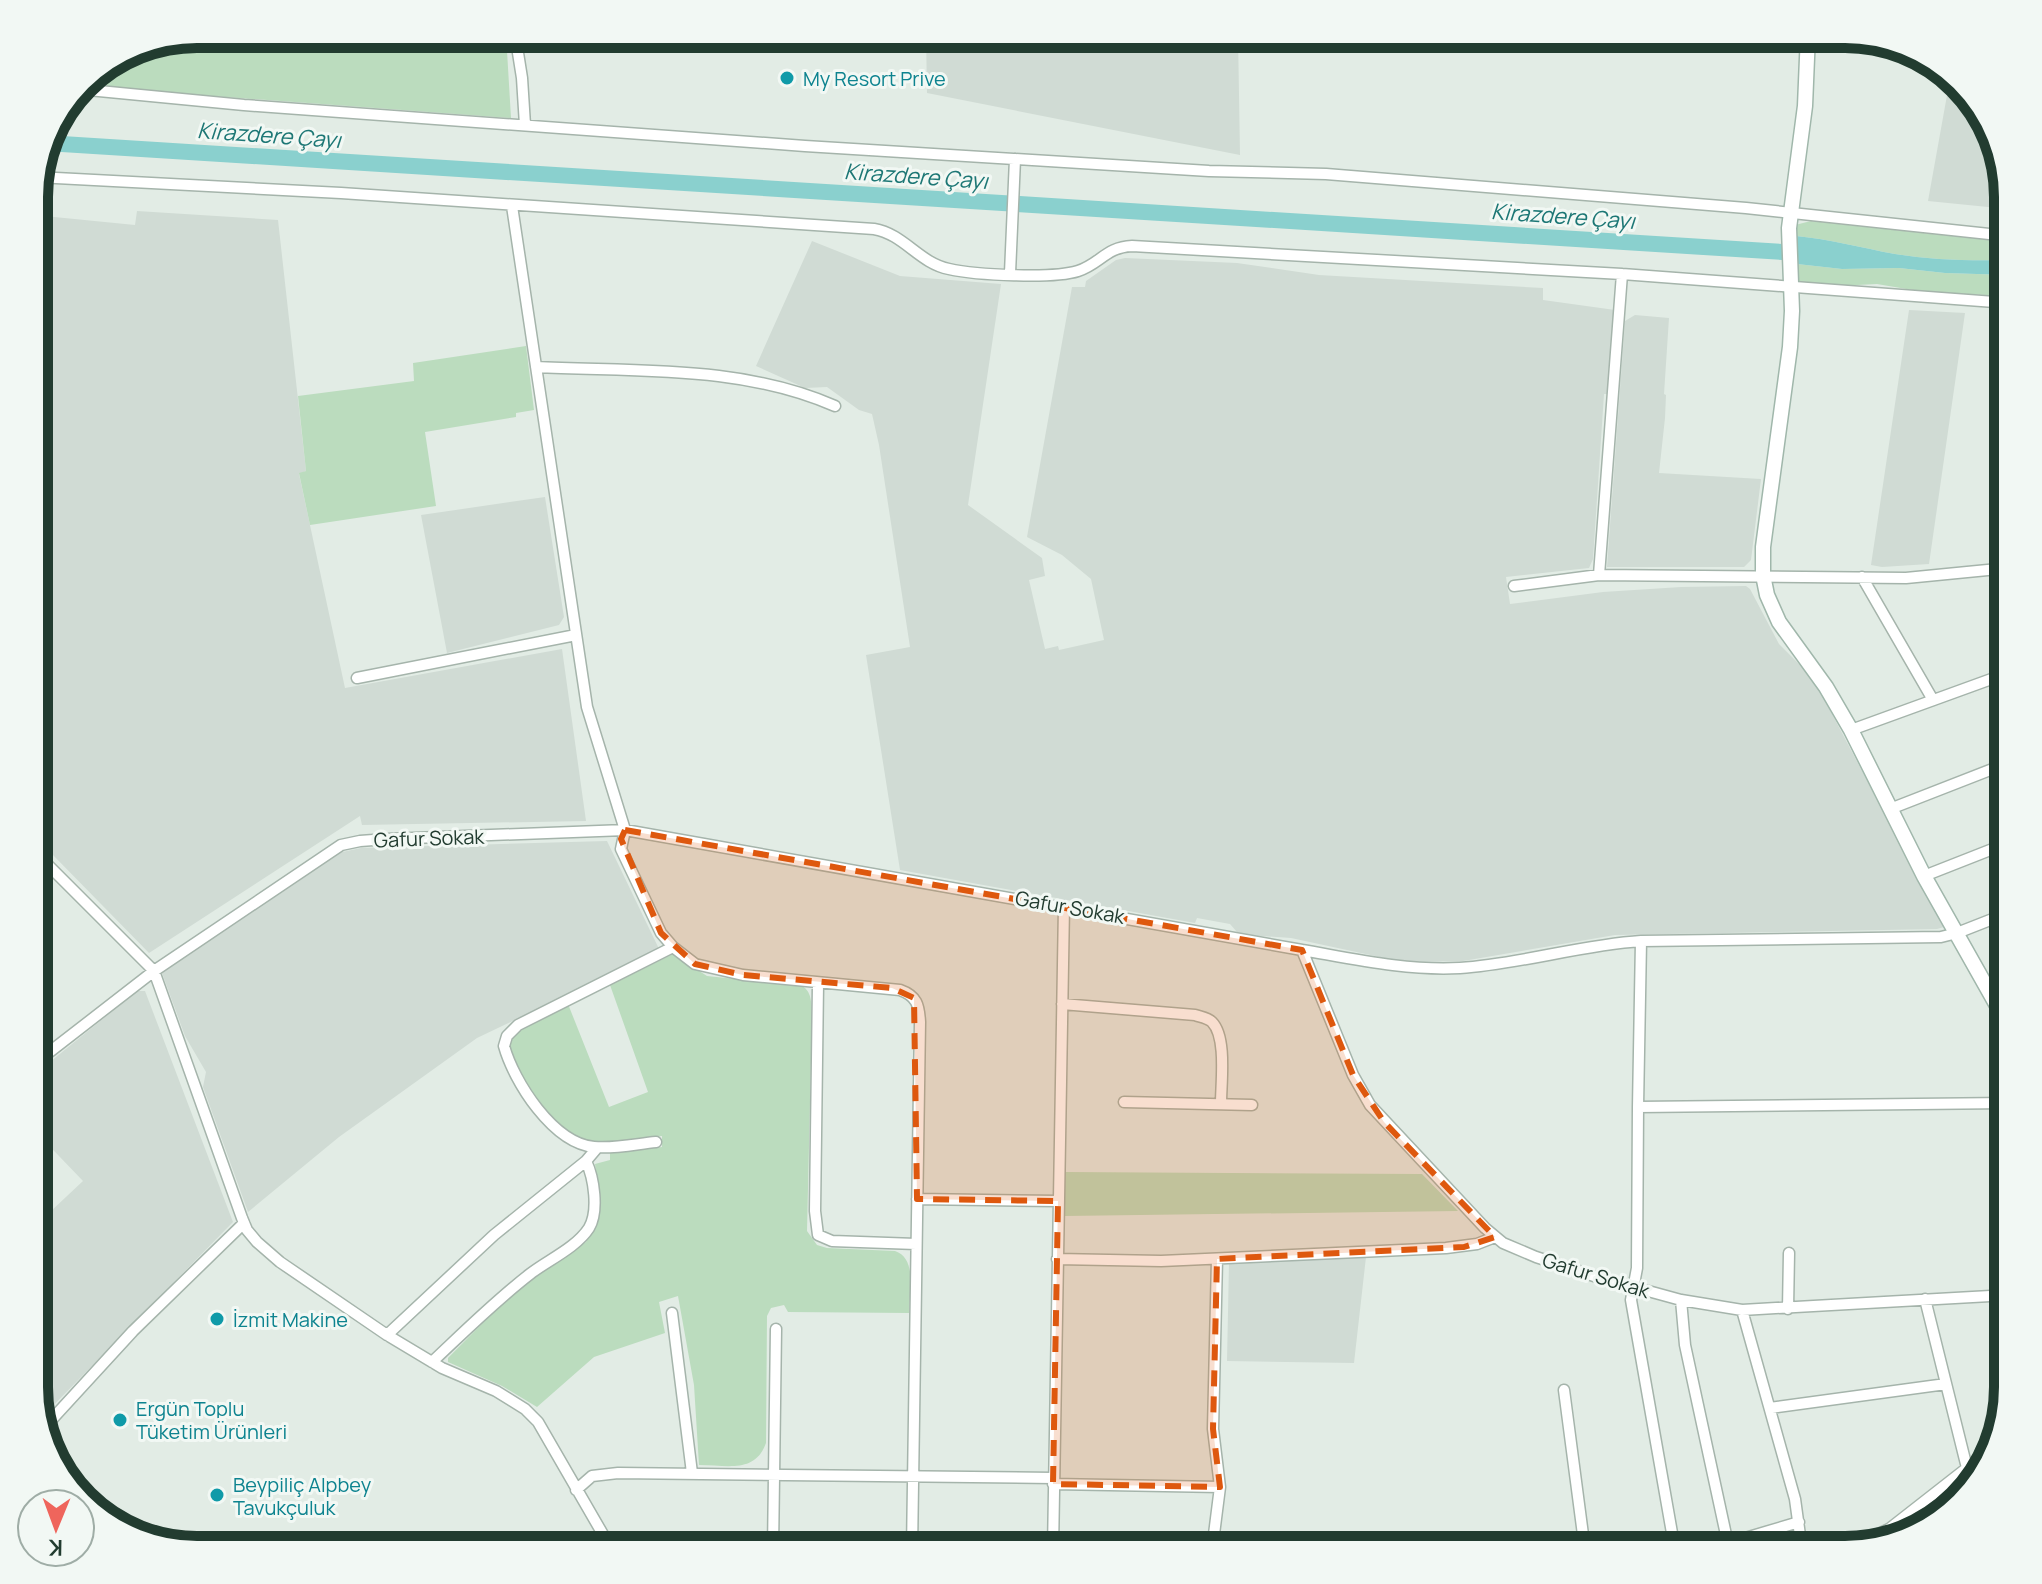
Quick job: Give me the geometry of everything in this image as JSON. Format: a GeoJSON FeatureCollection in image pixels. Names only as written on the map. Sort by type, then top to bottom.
{"type":"FeatureCollection","features":[{"type":"Feature","properties":{"kind":"street"},"geometry":{"type":"LineString","coordinates":[[517,48],[525,125]]}},
{"type":"Feature","properties":{"kind":"street"},"geometry":{"type":"LineString","coordinates":[[1807,48],[1805,106],[1790,213],[1792,329],[1765,534],[1763,575],[1767,595],[1779,622],[1826,687],[1851,730],[1924,876],[1994,1001]]}},
{"type":"Feature","properties":{"kind":"street"},"geometry":{"type":"LineString","coordinates":[[94,90],[1015,165],[1326,174],[1790,213],[1994,235]]}},
{"type":"Feature","properties":{"kind":"street"},"geometry":{"type":"LineString","coordinates":[[1010,268],[1015,165]]}},
{"type":"Feature","properties":{"kind":"street"},"geometry":{"type":"LineString","coordinates":[[49,178],[341,193],[874,229],[896,236],[937,266],[959,271],[1010,268],[1055,275],[1078,271],[1113,249],[1132,246],[1622,274],[1994,302]]}},
{"type":"Feature","properties":{"kind":"street"},"geometry":{"type":"LineString","coordinates":[[512,206],[587,707],[625,830],[621,849],[661,933],[695,964],[715,971],[818,984],[900,990],[918,1003],[912,1536]]}},
{"type":"Feature","properties":{"kind":"street"},"geometry":{"type":"LineString","coordinates":[[1599,575],[1622,274]]}},
{"type":"Feature","properties":{"kind":"street"},"geometry":{"type":"LineString","coordinates":[[536,367],[744,378],[807,394],[835,406]]}},
{"type":"Feature","properties":{"kind":"street"},"geometry":{"type":"LineString","coordinates":[[1514,586],[1599,575],[1906,578],[1994,569]]}},
{"type":"Feature","properties":{"kind":"street"},"geometry":{"type":"LineString","coordinates":[[1862,577],[1933,700]]}},
{"type":"Feature","properties":{"kind":"street"},"geometry":{"type":"LineString","coordinates":[[357,678],[576,635]]}},
{"type":"Feature","properties":{"kind":"street"},"geometry":{"type":"LineString","coordinates":[[1851,730],[1994,678]]}},
{"type":"Feature","properties":{"kind":"street"},"geometry":{"type":"LineString","coordinates":[[1890,809],[1994,768]]}},
{"type":"Feature","properties":{"kind":"street","name":"Gafur Sokak"},"geometry":{"type":"LineString","coordinates":[[48,1053],[154,971],[348,842],[625,830],[1302,950],[1353,1075],[1370,1105],[1495,1237],[1536,1257],[1681,1300],[1742,1310],[1994,1297]]}},
{"type":"Feature","properties":{"kind":"street"},"geometry":{"type":"LineString","coordinates":[[1924,876],[1994,848]]}},
{"type":"Feature","properties":{"kind":"street"},"geometry":{"type":"LineString","coordinates":[[48,865],[154,971],[244,1223],[257,1242],[280,1262],[387,1335],[432,1362],[496,1391],[525,1409],[538,1422],[604,1536]]}},
{"type":"Feature","properties":{"kind":"street"},"geometry":{"type":"LineString","coordinates":[[1053,1536],[1064,906]]}},
{"type":"Feature","properties":{"kind":"street"},"geometry":{"type":"LineString","coordinates":[[1302,950],[1392,965],[1461,968],[1641,941],[1941,937],[1994,918]]}},
{"type":"Feature","properties":{"kind":"street"},"geometry":{"type":"LineString","coordinates":[[1641,941],[1637,1268],[1632,1286],[1633,1315],[1672,1536]]}},
{"type":"Feature","properties":{"kind":"street"},"geometry":{"type":"LineString","coordinates":[[656,1142],[597,1148],[570,1139],[544,1117],[509,1061],[505,1041],[518,1025],[673,947]]}},
{"type":"Feature","properties":{"kind":"street"},"geometry":{"type":"LineString","coordinates":[[818,984],[815,1211],[818,1235],[832,1241],[916,1244]]}},
{"type":"Feature","properties":{"kind":"street"},"geometry":{"type":"LineString","coordinates":[[1988,991],[1994,989]]}},
{"type":"Feature","properties":{"kind":"street"},"geometry":{"type":"LineString","coordinates":[[1062,1004],[1195,1015],[1210,1020],[1219,1030],[1221,1042],[1221,1103]]}},
{"type":"Feature","properties":{"kind":"street"},"geometry":{"type":"LineString","coordinates":[[1124,1102],[1252,1105]]}},
{"type":"Feature","properties":{"kind":"street"},"geometry":{"type":"LineString","coordinates":[[1638,1107],[1994,1103]]}},
{"type":"Feature","properties":{"kind":"street"},"geometry":{"type":"LineString","coordinates":[[387,1335],[494,1235],[586,1161],[597,1148]]}},
{"type":"Feature","properties":{"kind":"street"},"geometry":{"type":"LineString","coordinates":[[432,1362],[529,1274],[580,1239],[587,1230],[594,1206],[586,1161]]}},
{"type":"Feature","properties":{"kind":"street"},"geometry":{"type":"LineString","coordinates":[[917,1199],[1058,1201]]}},
{"type":"Feature","properties":{"kind":"street"},"geometry":{"type":"LineString","coordinates":[[52,1419],[133,1331],[244,1223]]}},
{"type":"Feature","properties":{"kind":"street"},"geometry":{"type":"LineString","coordinates":[[1057,1259],[1217,1259],[1464,1247],[1495,1237]]}},
{"type":"Feature","properties":{"kind":"street"},"geometry":{"type":"LineString","coordinates":[[1788,1309],[1789,1253]]}},
{"type":"Feature","properties":{"kind":"street"},"geometry":{"type":"LineString","coordinates":[[1214,1536],[1220,1487],[1213,1429],[1217,1259]]}},
{"type":"Feature","properties":{"kind":"street"},"geometry":{"type":"LineString","coordinates":[[1884,1531],[1967,1468],[1925,1299]]}},
{"type":"Feature","properties":{"kind":"street"},"geometry":{"type":"LineString","coordinates":[[1681,1300],[1685,1345],[1726,1536]]}},
{"type":"Feature","properties":{"kind":"street"},"geometry":{"type":"LineString","coordinates":[[1742,1310],[1770,1408],[1800,1536]]}},
{"type":"Feature","properties":{"kind":"street"},"geometry":{"type":"LineString","coordinates":[[672,1313],[692,1473]]}},
{"type":"Feature","properties":{"kind":"street"},"geometry":{"type":"LineString","coordinates":[[773,1536],[776,1329]]}},
{"type":"Feature","properties":{"kind":"street"},"geometry":{"type":"LineString","coordinates":[[1770,1408],[1946,1384]]}},
{"type":"Feature","properties":{"kind":"street"},"geometry":{"type":"LineString","coordinates":[[1564,1390],[1583,1536]]}},
{"type":"Feature","properties":{"kind":"street"},"geometry":{"type":"LineString","coordinates":[[576,1490],[585,1479],[603,1474],[692,1473],[913,1476],[1220,1487]]}},
{"type":"Feature","properties":{"kind":"street"},"geometry":{"type":"LineString","coordinates":[[1904,1518],[1907,1523]]}},
{"type":"Feature","properties":{"kind":"street"},"geometry":{"type":"LineString","coordinates":[[1754,1536],[1799,1522]]}},
{"type":"Feature","properties":{"kind":"highlighted area"},"geometry":{"type":"Polygon","coordinates":[[[625,830],[1302,950],[1353,1075],[1384,1122],[1495,1237],[1464,1247],[1217,1259],[1213,1429],[1220,1487],[1053,1484],[1058,1201],[917,1199],[914,998],[892,988],[743,975],[695,964],[661,933],[621,839],[625,830]]]}},
{"type":"Feature","properties":{"kind":"shaded area"},"geometry":{"type":"Polygon","coordinates":[[[926,48],[1238,48],[1240,155],[927,93],[926,48]]]}},
{"type":"Feature","properties":{"kind":"shaded area"},"geometry":{"type":"Polygon","coordinates":[[[1948,90],[1969,114],[1983,140],[1993,177],[1994,208],[1928,201],[1948,90]]]}},
{"type":"Feature","properties":{"kind":"shaded area"},"geometry":{"type":"Polygon","coordinates":[[[137,211],[278,220],[306,471],[299,474],[345,688],[562,649],[586,821],[362,825],[360,816],[149,953],[51,853],[48,846],[48,216],[135,225],[137,211]]]}},
{"type":"Feature","properties":{"kind":"shaded area"},"geometry":{"type":"Polygon","coordinates":[[[812,241],[900,276],[1001,284],[968,505],[1042,558],[1045,576],[1029,580],[1045,649],[1058,646],[1059,650],[1104,640],[1091,579],[1062,555],[1027,537],[1072,287],[1085,287],[1086,281],[1116,260],[1237,263],[1319,275],[1543,288],[1543,300],[1615,310],[1608,394],[1604,394],[1593,559],[1589,568],[1506,577],[1510,604],[1603,592],[1746,586],[1779,644],[1807,672],[1821,693],[1944,927],[1615,935],[1463,961],[1403,962],[1291,938],[1248,935],[1237,932],[1230,924],[1197,918],[1195,923],[900,870],[866,655],[910,647],[872,414],[859,410],[827,387],[805,388],[756,366],[812,241]]]}},
{"type":"Feature","properties":{"kind":"shaded area"},"geometry":{"type":"Polygon","coordinates":[[[1909,310],[1965,313],[1929,564],[1882,567],[1871,565],[1909,310]]]}},
{"type":"Feature","properties":{"kind":"shaded area"},"geometry":{"type":"Polygon","coordinates":[[[1635,315],[1669,318],[1665,418],[1659,473],[1761,479],[1751,560],[1744,567],[1607,567],[1625,321],[1635,315]]]}},
{"type":"Feature","properties":{"kind":"shaded area"},"geometry":{"type":"Polygon","coordinates":[[[545,497],[564,617],[559,625],[447,653],[421,515],[545,497]]]}},
{"type":"Feature","properties":{"kind":"shaded area"},"geometry":{"type":"Polygon","coordinates":[[[1994,532],[1994,558],[1990,558],[1994,532]]]}},
{"type":"Feature","properties":{"kind":"shaded area"},"geometry":{"type":"Polygon","coordinates":[[[607,841],[660,951],[477,1038],[339,1137],[248,1212],[203,1087],[206,1072],[185,1036],[162,973],[168,964],[333,854],[361,848],[607,841]]]}},
{"type":"Feature","properties":{"kind":"shaded area"},"geometry":{"type":"Polygon","coordinates":[[[137,991],[145,991],[233,1222],[50,1409],[48,1214],[83,1181],[48,1145],[48,1064],[137,991]]]}},
{"type":"Feature","properties":{"kind":"shaded area"},"geometry":{"type":"Polygon","coordinates":[[[1366,1257],[1354,1363],[1227,1361],[1229,1263],[1366,1257]]]}},
{"type":"Feature","properties":{"kind":"green space"},"geometry":{"type":"Polygon","coordinates":[[[507,48],[511,118],[97,87],[131,63],[177,49],[507,48]]]}},
{"type":"Feature","properties":{"kind":"green space"},"geometry":{"type":"Polygon","coordinates":[[[1811,221],[1994,241],[1994,260],[1895,254],[1796,236],[1795,225],[1811,221]]]}},
{"type":"Feature","properties":{"kind":"green space"},"geometry":{"type":"Polygon","coordinates":[[[1797,264],[1842,269],[1899,268],[1994,275],[1994,295],[1924,292],[1877,284],[1838,286],[1797,283],[1797,264]]]}},
{"type":"Feature","properties":{"kind":"green space"},"geometry":{"type":"Polygon","coordinates":[[[526,346],[534,410],[516,413],[516,417],[425,432],[436,506],[310,525],[299,473],[306,471],[298,396],[414,381],[413,363],[526,346]]]}},
{"type":"Feature","properties":{"kind":"green space"},"geometry":{"type":"Polygon","coordinates":[[[673,954],[707,976],[802,986],[808,992],[812,1017],[807,1231],[817,1245],[827,1248],[895,1251],[907,1261],[910,1269],[909,1313],[788,1312],[784,1305],[771,1308],[767,1316],[766,1443],[755,1460],[739,1466],[699,1465],[694,1385],[678,1296],[659,1302],[665,1333],[594,1357],[537,1407],[502,1386],[448,1362],[448,1358],[519,1286],[586,1242],[597,1224],[595,1164],[610,1160],[610,1152],[662,1147],[662,1136],[594,1142],[578,1139],[564,1131],[531,1094],[507,1051],[512,1032],[568,1004],[609,1107],[648,1092],[610,985],[673,954]]]}},
{"type":"Feature","properties":{"kind":"green space"},"geometry":{"type":"Polygon","coordinates":[[[1065,1172],[1422,1174],[1458,1211],[1064,1216],[1065,1172]]]}},
{"type":"Feature","properties":{"kind":"water"},"geometry":{"type":"Polygon","coordinates":[[[1796,236],[1923,258],[1994,260],[1994,275],[1899,268],[1842,269],[1797,264],[1796,236]]]}},
{"type":"Feature","properties":{"kind":"waterway","name":"Kirazdere Çayı"},"geometry":{"type":"LineString","coordinates":[[58,144],[1783,252]]}},
{"type":"Feature","properties":{"kind":"place","name":"My Resort Prive"},"geometry":{"type":"Point","coordinates":[787,78]}},
{"type":"Feature","properties":{"kind":"place","name":"İzmit Makine"},"geometry":{"type":"Point","coordinates":[217,1319]}},
{"type":"Feature","properties":{"kind":"place","name":"Ergün Toplu Tüketim Ürünleri"},"geometry":{"type":"Point","coordinates":[120,1420]}},
{"type":"Feature","properties":{"kind":"place","name":"Beypiliç Alpbey Tavukçuluk"},"geometry":{"type":"Point","coordinates":[217,1495]}}]}
